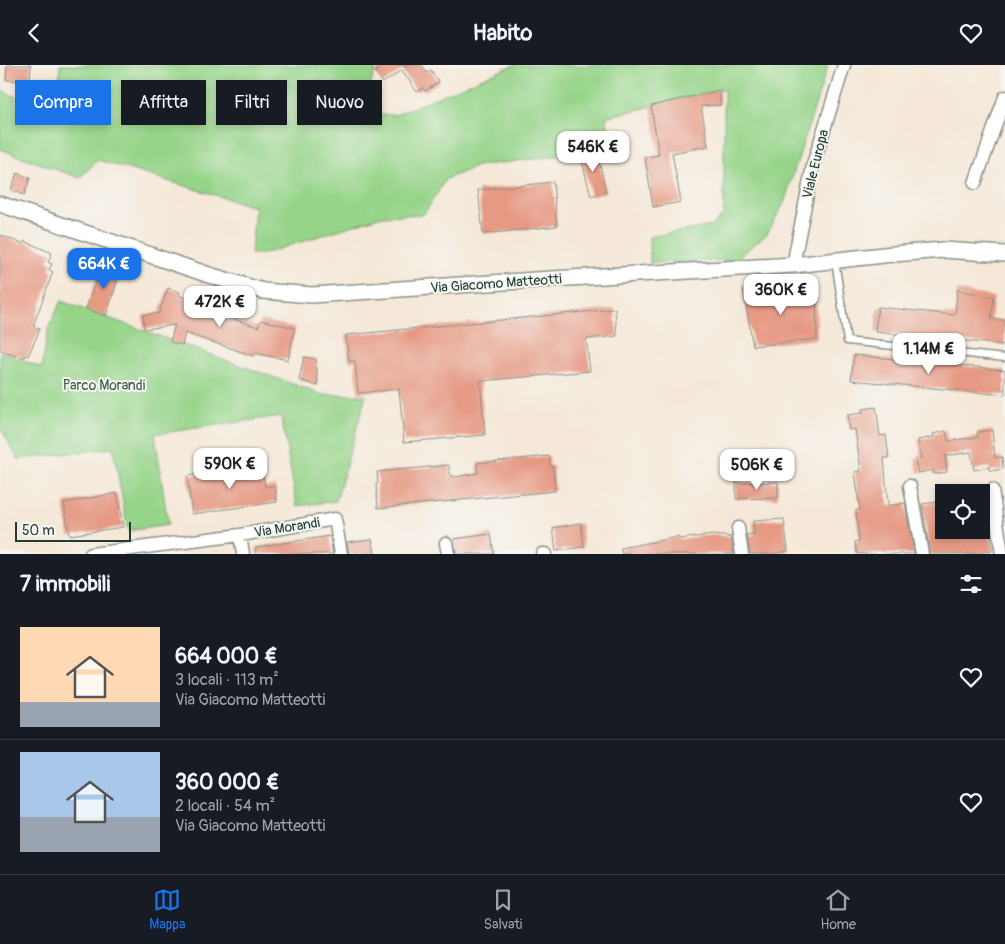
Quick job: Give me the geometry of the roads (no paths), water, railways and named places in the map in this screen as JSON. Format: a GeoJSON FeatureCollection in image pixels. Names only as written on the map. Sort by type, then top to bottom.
{"type":"FeatureCollection","features":[{"type":"Feature","properties":{"kind":"street","name":"Viale Europa"},"geometry":{"type":"LineString","coordinates":[[793,265],[813,165],[844,65]]}},
{"type":"Feature","properties":{"kind":"street"},"geometry":{"type":"LineString","coordinates":[[975,183],[1005,97]]}},
{"type":"Feature","properties":{"kind":"street","name":"Via Giacomo Matteotti"},"geometry":{"type":"LineString","coordinates":[[0,204],[209,275],[263,291],[312,295],[536,279],[793,265],[943,250],[1005,254]]}},
{"type":"Feature","properties":{"kind":"street"},"geometry":{"type":"LineString","coordinates":[[910,486],[922,554]]}},
{"type":"Feature","properties":{"kind":"street"},"geometry":{"type":"LineString","coordinates":[[992,490],[1002,554]]}},
{"type":"Feature","properties":{"kind":"street","name":"Via Morandi"},"geometry":{"type":"LineString","coordinates":[[91,554],[148,550],[335,519],[342,554]]}},
{"type":"Feature","properties":{"kind":"street"},"geometry":{"type":"LineString","coordinates":[[738,528],[742,554]]}},
{"type":"Feature","properties":{"kind":"street"},"geometry":{"type":"LineString","coordinates":[[240,535],[243,554]]}},
{"type":"Feature","properties":{"kind":"lane"},"geometry":{"type":"LineString","coordinates":[[834,260],[846,341],[1005,358]]}},
{"type":"Feature","properties":{"kind":"park label","name":"Parco Morandi"},"geometry":{"type":"Point","coordinates":[104,385]}}]}
